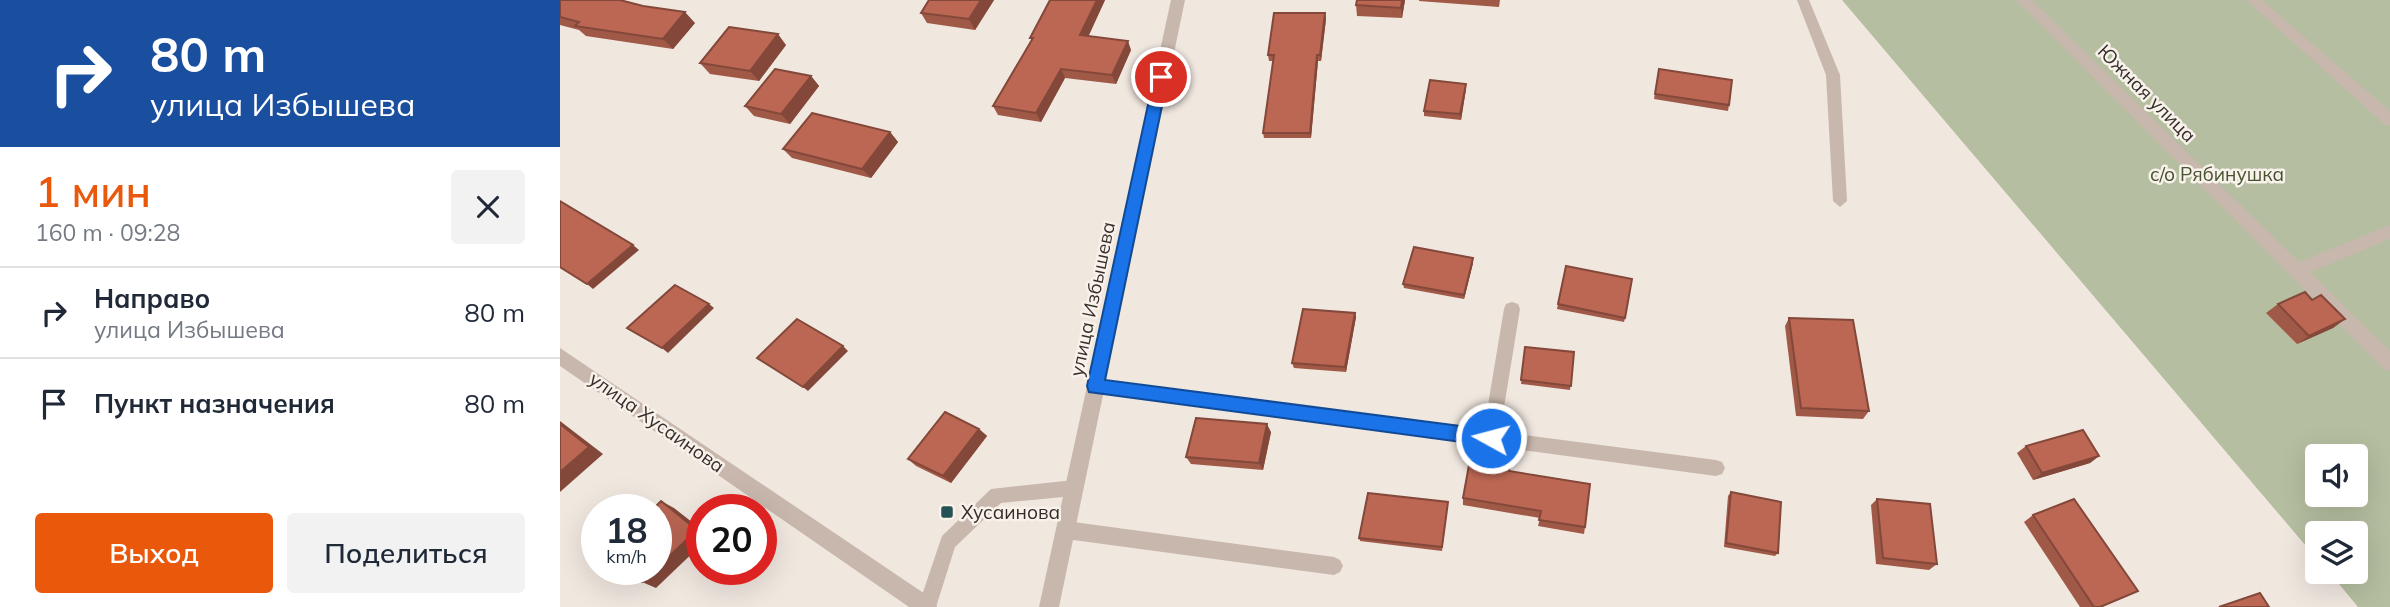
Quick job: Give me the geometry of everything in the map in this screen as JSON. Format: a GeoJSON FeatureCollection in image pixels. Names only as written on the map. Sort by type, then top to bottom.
{"type":"FeatureCollection","features":[{"type":"Feature","properties":{"kind":"street","name":"улица Избышева"},"geometry":{"type":"LineString","coordinates":[[1049,607],[1178,0]]}},
{"type":"Feature","properties":{"kind":"street","name":"Южная улица"},"geometry":{"type":"LineString","coordinates":[[2023,0],[2390,363]]}},
{"type":"Feature","properties":{"kind":"street"},"geometry":{"type":"LineString","coordinates":[[2253,0],[2390,120]]}},
{"type":"Feature","properties":{"kind":"street"},"geometry":{"type":"LineString","coordinates":[[2297,270],[2390,232]]}},
{"type":"Feature","properties":{"kind":"street","name":"улица Хусаинова"},"geometry":{"type":"LineString","coordinates":[[560,356],[927,607]]}},
{"type":"Feature","properties":{"kind":"lane"},"geometry":{"type":"LineString","coordinates":[[1802,0],[1833,75],[1840,201]]}},
{"type":"Feature","properties":{"kind":"lane"},"geometry":{"type":"LineString","coordinates":[[1491,438],[1512,309]]}},
{"type":"Feature","properties":{"kind":"lane"},"geometry":{"type":"LineString","coordinates":[[1095,386],[1716,468]]}},
{"type":"Feature","properties":{"kind":"lane"},"geometry":{"type":"LineString","coordinates":[[927,607],[948,542],[997,495],[1074,488]]}},
{"type":"Feature","properties":{"kind":"lane"},"geometry":{"type":"LineString","coordinates":[[1066,530],[1334,566]]}},
{"type":"Feature","properties":{"kind":"green space","name":"с/о Рябинушка"},"geometry":{"type":"Polygon","coordinates":[[[1842,0],[2390,0],[2390,607],[2358,607],[2339,584],[2368,584],[2368,521],[2305,521],[2305,545],[1842,0]]]}},
{"type":"Feature","properties":{"kind":"building"},"geometry":{"type":"Polygon","coordinates":[[[560,0],[620,0],[685,12],[663,39],[575,26],[579,22],[560,17],[560,0]]]}},
{"type":"Feature","properties":{"kind":"building"},"geometry":{"type":"Polygon","coordinates":[[[929,0],[981,0],[969,19],[921,13],[929,0]]]}},
{"type":"Feature","properties":{"kind":"building"},"geometry":{"type":"Polygon","coordinates":[[[1050,0],[1097,0],[1080,35],[1128,41],[1112,75],[1061,69],[1036,113],[993,106],[1033,38],[1030,38],[1050,0]]]}},
{"type":"Feature","properties":{"kind":"building"},"geometry":{"type":"Polygon","coordinates":[[[1357,0],[1402,0],[1401,8],[1356,5],[1357,0]]]}},
{"type":"Feature","properties":{"kind":"building"},"geometry":{"type":"Polygon","coordinates":[[[1274,13],[1325,13],[1320,55],[1317,55],[1310,133],[1263,133],[1274,55],[1268,55],[1274,13]]]}},
{"type":"Feature","properties":{"kind":"building"},"geometry":{"type":"Polygon","coordinates":[[[729,27],[778,34],[750,71],[700,63],[729,27]]]}},
{"type":"Feature","properties":{"kind":"building"},"geometry":{"type":"Polygon","coordinates":[[[775,69],[811,76],[781,114],[745,106],[775,69]]]}},
{"type":"Feature","properties":{"kind":"building"},"geometry":{"type":"Polygon","coordinates":[[[1659,69],[1732,80],[1729,105],[1655,94],[1659,69]]]}},
{"type":"Feature","properties":{"kind":"building"},"geometry":{"type":"Polygon","coordinates":[[[1430,80],[1466,84],[1460,114],[1424,111],[1430,80]]]}},
{"type":"Feature","properties":{"kind":"building"},"geometry":{"type":"Polygon","coordinates":[[[812,113],[890,132],[862,169],[783,149],[812,113]]]}},
{"type":"Feature","properties":{"kind":"building"},"geometry":{"type":"Polygon","coordinates":[[[560,201],[633,245],[587,284],[560,267],[560,201]]]}},
{"type":"Feature","properties":{"kind":"building"},"geometry":{"type":"Polygon","coordinates":[[[1414,247],[1473,258],[1464,295],[1403,284],[1414,247]]]}},
{"type":"Feature","properties":{"kind":"building"},"geometry":{"type":"Polygon","coordinates":[[[1566,266],[1632,279],[1625,318],[1558,304],[1566,266]]]}},
{"type":"Feature","properties":{"kind":"building"},"geometry":{"type":"Polygon","coordinates":[[[675,285],[709,304],[662,348],[627,328],[675,285]]]}},
{"type":"Feature","properties":{"kind":"building"},"geometry":{"type":"Polygon","coordinates":[[[2305,292],[2312,300],[2321,295],[2345,319],[2309,336],[2278,304],[2305,292]]]}},
{"type":"Feature","properties":{"kind":"building"},"geometry":{"type":"Polygon","coordinates":[[[1303,309],[1355,313],[1345,367],[1292,363],[1303,309]]]}},
{"type":"Feature","properties":{"kind":"building"},"geometry":{"type":"Polygon","coordinates":[[[1789,318],[1853,320],[1869,411],[1801,408],[1789,318]]]}},
{"type":"Feature","properties":{"kind":"building"},"geometry":{"type":"Polygon","coordinates":[[[797,319],[843,346],[803,387],[757,358],[797,319]]]}},
{"type":"Feature","properties":{"kind":"building"},"geometry":{"type":"Polygon","coordinates":[[[1525,347],[1574,352],[1571,386],[1521,380],[1525,347]]]}},
{"type":"Feature","properties":{"kind":"building"},"geometry":{"type":"Polygon","coordinates":[[[945,412],[979,429],[943,476],[908,459],[945,412]]]}},
{"type":"Feature","properties":{"kind":"building"},"geometry":{"type":"Polygon","coordinates":[[[1196,418],[1267,424],[1259,463],[1186,457],[1196,418]]]}},
{"type":"Feature","properties":{"kind":"building"},"geometry":{"type":"Polygon","coordinates":[[[560,424],[589,447],[560,472],[560,424]]]}},
{"type":"Feature","properties":{"kind":"building"},"geometry":{"type":"Polygon","coordinates":[[[2083,430],[2099,456],[2042,473],[2026,446],[2083,430]]]}},
{"type":"Feature","properties":{"kind":"building"},"geometry":{"type":"Polygon","coordinates":[[[1471,454],[1510,461],[1509,471],[1590,484],[1585,527],[1539,520],[1541,511],[1463,498],[1471,454]]]}},
{"type":"Feature","properties":{"kind":"building"},"geometry":{"type":"Polygon","coordinates":[[[1731,492],[1781,502],[1778,553],[1726,543],[1731,492]]]}},
{"type":"Feature","properties":{"kind":"building"},"geometry":{"type":"Polygon","coordinates":[[[1368,493],[1448,502],[1442,547],[1359,538],[1368,493]]]}},
{"type":"Feature","properties":{"kind":"building"},"geometry":{"type":"Polygon","coordinates":[[[1877,499],[1930,504],[1937,564],[1883,558],[1877,499]]]}},
{"type":"Feature","properties":{"kind":"building"},"geometry":{"type":"Polygon","coordinates":[[[2074,499],[2138,591],[2094,607],[2033,515],[2074,499]]]}},
{"type":"Feature","properties":{"kind":"building"},"geometry":{"type":"Polygon","coordinates":[[[672,510],[686,521],[686,540],[672,554],[672,510]]]}},
{"type":"Feature","properties":{"kind":"building"},"geometry":{"type":"Polygon","coordinates":[[[2260,593],[2269,607],[2219,607],[2260,593]]]}},
{"type":"Feature","properties":{"kind":"place","name":"Хусаинова"},"geometry":{"type":"Point","coordinates":[947,512]}},
{"type":"Feature","properties":{"kind":"route"},"geometry":{"type":"LineString","coordinates":[[1161,77],[1095,386],[1491,438]]}}]}
